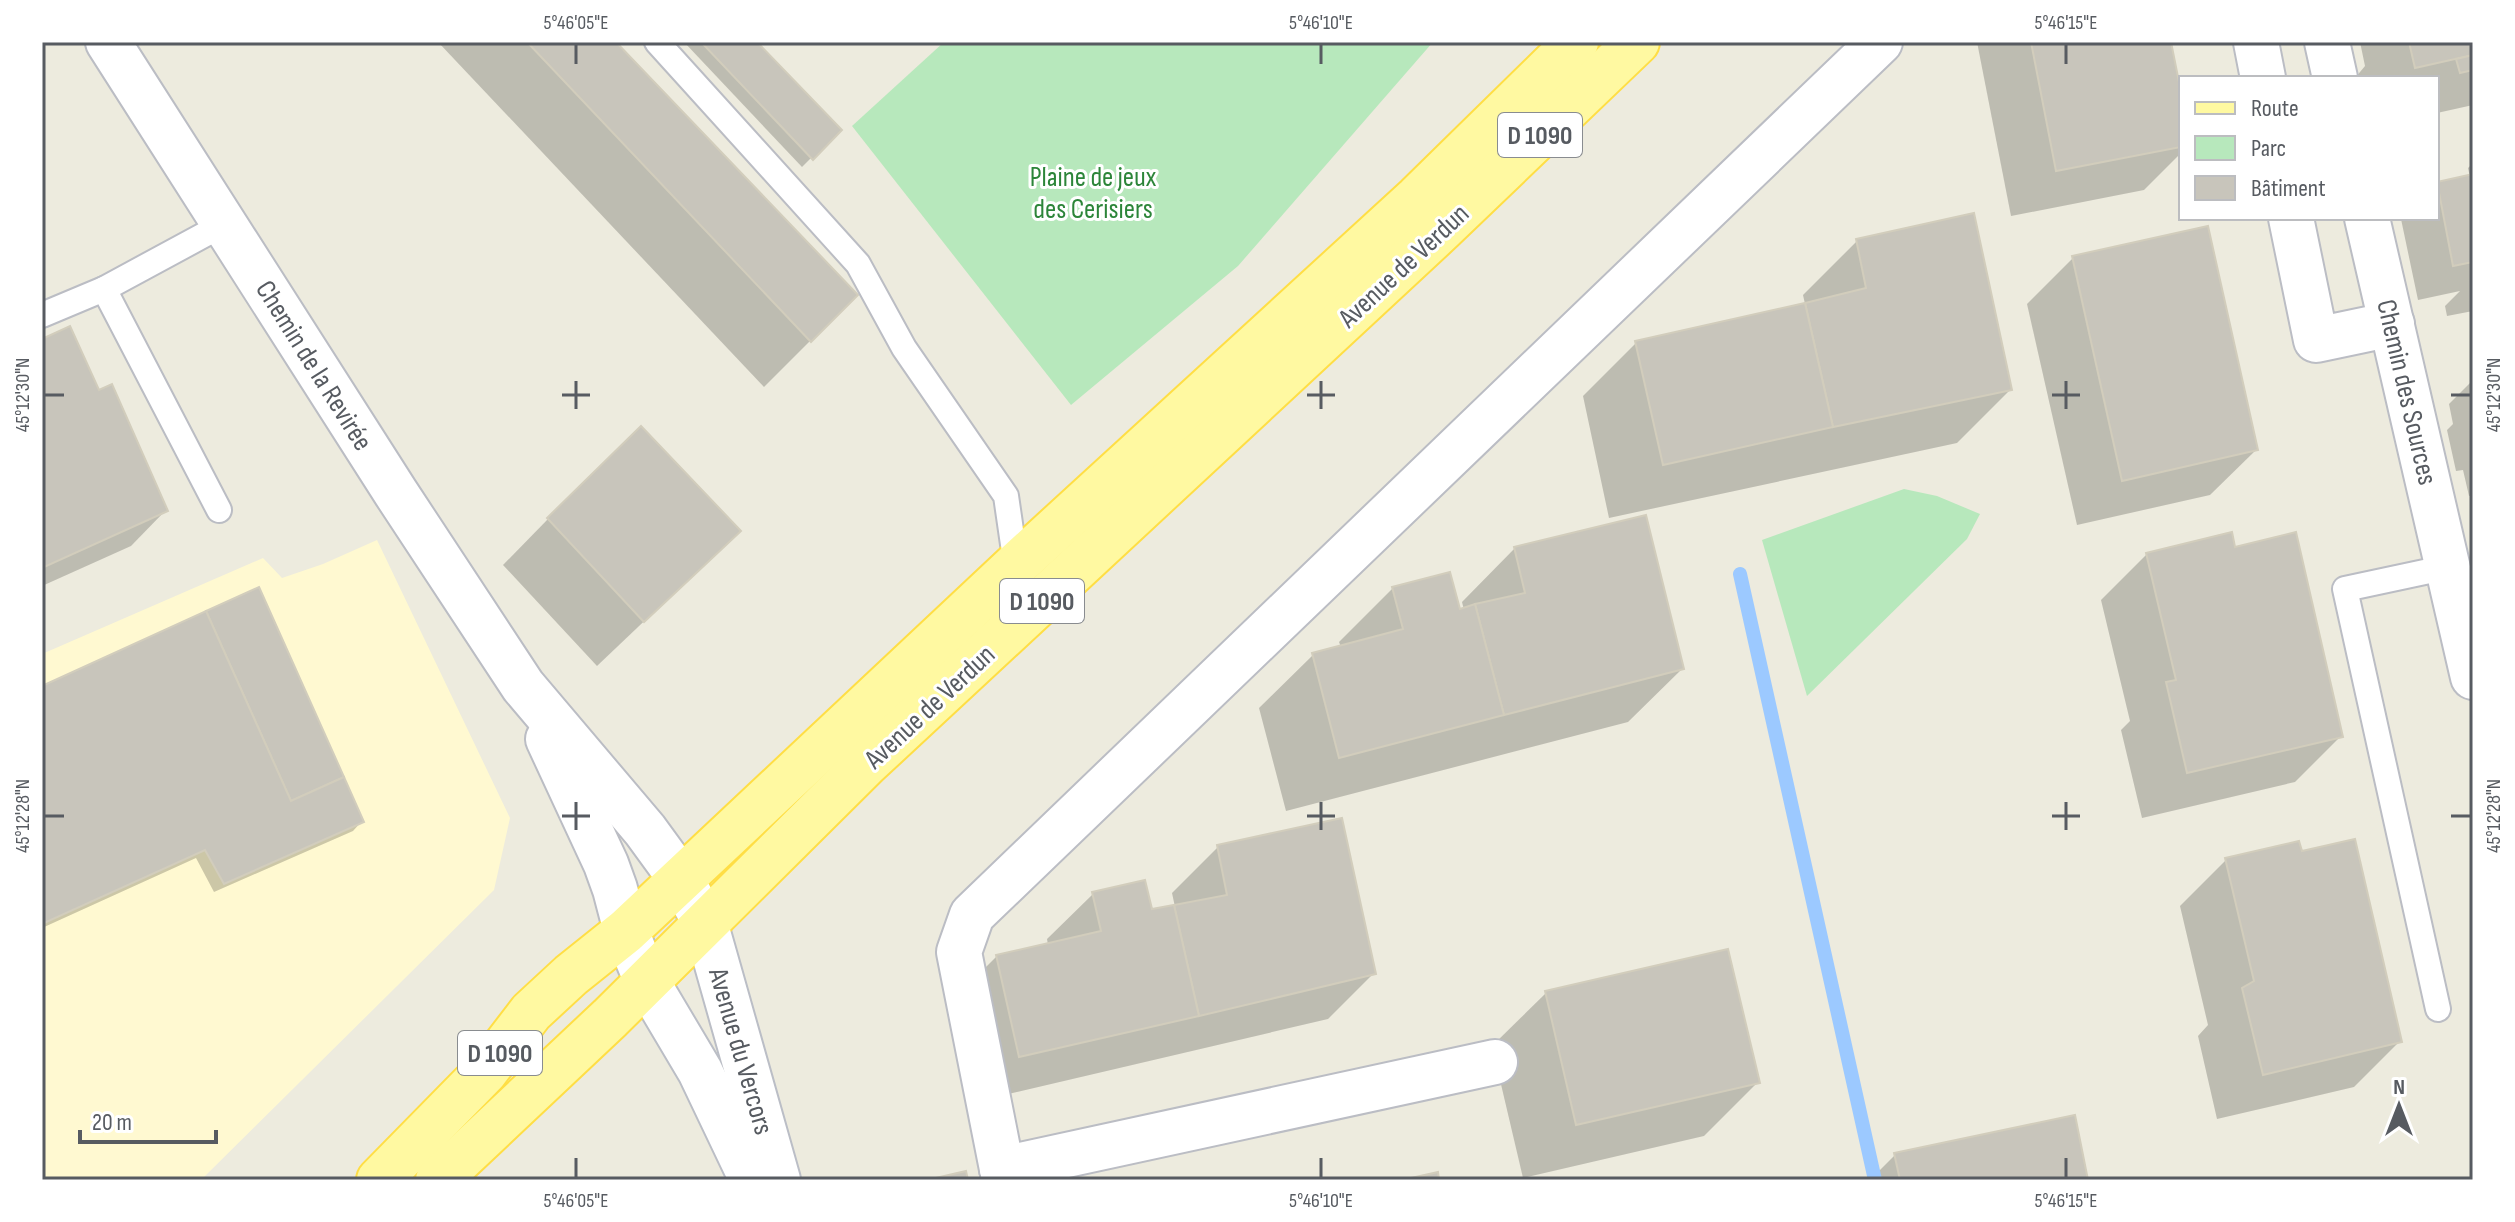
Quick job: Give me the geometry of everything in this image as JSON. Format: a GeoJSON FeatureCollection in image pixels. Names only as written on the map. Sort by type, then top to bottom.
{"type":"FeatureCollection","features":[{"type":"Feature","properties":{"kind":"main road","name":"Avenue de Verdun"},"geometry":{"type":"LineString","coordinates":[[379,1180],[485,1072],[531,1012],[626,931],[1016,565],[1417,198],[1576,42]]}},
{"type":"Feature","properties":{"kind":"main road","name":"Avenue de Verdun"},"geometry":{"type":"LineString","coordinates":[[438,1180],[610,1018],[866,764],[1442,229],[1637,42]]}},
{"type":"Feature","properties":{"kind":"street","name":"Chemin de la Revirée"},"geometry":{"type":"LineString","coordinates":[[108,42],[523,686],[645,830],[680,878]]}},
{"type":"Feature","properties":{"kind":"street"},"geometry":{"type":"LineString","coordinates":[[1495,1062],[1003,1175],[959,952],[972,915],[1880,42]]}},
{"type":"Feature","properties":{"kind":"street"},"geometry":{"type":"LineString","coordinates":[[2256,42],[2263,76]]}},
{"type":"Feature","properties":{"kind":"street"},"geometry":{"type":"LineString","coordinates":[[2327,42],[2335,76]]}},
{"type":"Feature","properties":{"kind":"street"},"geometry":{"type":"LineString","coordinates":[[2291,220],[2316,340],[2392,324]]}},
{"type":"Feature","properties":{"kind":"street","name":"Chemin des Sources"},"geometry":{"type":"LineString","coordinates":[[2367,220],[2392,324],[2461,564],[2473,677]]}},
{"type":"Feature","properties":{"kind":"street","name":"Chemin de la Revirée"},"geometry":{"type":"LineString","coordinates":[[523,686],[606,864],[626,931]]}},
{"type":"Feature","properties":{"kind":"street","name":"Avenue du Vercors"},"geometry":{"type":"LineString","coordinates":[[680,878],[705,922],[778,1180]]}},
{"type":"Feature","properties":{"kind":"street","name":"Avenue du Vercors"},"geometry":{"type":"LineString","coordinates":[[626,931],[646,980],[700,1071],[752,1180]]}},
{"type":"Feature","properties":{"kind":"lane"},"geometry":{"type":"LineString","coordinates":[[657,42],[858,264],[904,348],[1006,496],[1016,565]]}},
{"type":"Feature","properties":{"kind":"lane"},"geometry":{"type":"LineString","coordinates":[[42,315],[104,289],[226,223]]}},
{"type":"Feature","properties":{"kind":"lane"},"geometry":{"type":"LineString","coordinates":[[104,289],[219,510]]}},
{"type":"Feature","properties":{"kind":"lane"},"geometry":{"type":"LineString","coordinates":[[2438,1009],[2345,589],[2461,564]]}},
{"type":"Feature","properties":{"kind":"shaded area"},"geometry":{"type":"Polygon","coordinates":[[[377,540],[510,818],[494,890],[201,1180],[42,1180],[42,654],[263,558],[282,578],[377,540]]]}},
{"type":"Feature","properties":{"kind":"green space","name":"Plaine de jeux des Cerisiers"},"geometry":{"type":"Polygon","coordinates":[[[944,42],[1433,42],[1238,266],[1071,405],[852,126],[944,42]]]}},
{"type":"Feature","properties":{"kind":"green space"},"geometry":{"type":"Polygon","coordinates":[[[1904,489],[1937,496],[1980,514],[1967,539],[1807,696],[1762,540],[1904,489]]]}},
{"type":"Feature","properties":{"kind":"building"},"geometry":{"type":"Polygon","coordinates":[[[527,42],[616,42],[858,295],[811,342],[527,42]]]}},
{"type":"Feature","properties":{"kind":"building"},"geometry":{"type":"Polygon","coordinates":[[[701,42],[757,42],[842,130],[813,160],[701,42]]]}},
{"type":"Feature","properties":{"kind":"building"},"geometry":{"type":"Polygon","coordinates":[[[2031,42],[2171,42],[2179,82],[2179,147],[2056,171],[2031,42]]]}},
{"type":"Feature","properties":{"kind":"building"},"geometry":{"type":"Polygon","coordinates":[[[2409,42],[2473,42],[2473,55],[2415,68],[2409,42]]]}},
{"type":"Feature","properties":{"kind":"building"},"geometry":{"type":"Polygon","coordinates":[[[2473,55],[2473,70],[2460,73],[2456,59],[2473,55]]]}},
{"type":"Feature","properties":{"kind":"building"},"geometry":{"type":"Polygon","coordinates":[[[2473,174],[2473,262],[2453,266],[2439,182],[2473,174]]]}},
{"type":"Feature","properties":{"kind":"building"},"geometry":{"type":"Polygon","coordinates":[[[1974,213],[2012,390],[1833,427],[1805,303],[1866,288],[1856,239],[1974,213]]]}},
{"type":"Feature","properties":{"kind":"building"},"geometry":{"type":"Polygon","coordinates":[[[2208,226],[2258,450],[2122,481],[2072,256],[2208,226]]]}},
{"type":"Feature","properties":{"kind":"building"},"geometry":{"type":"Polygon","coordinates":[[[1805,303],[1833,427],[1663,465],[1635,341],[1805,303]]]}},
{"type":"Feature","properties":{"kind":"building"},"geometry":{"type":"Polygon","coordinates":[[[70,326],[99,390],[112,384],[168,511],[42,568],[42,339],[70,326]]]}},
{"type":"Feature","properties":{"kind":"building"},"geometry":{"type":"Polygon","coordinates":[[[641,426],[741,531],[644,622],[547,518],[641,426]]]}},
{"type":"Feature","properties":{"kind":"building"},"geometry":{"type":"Polygon","coordinates":[[[1646,515],[1684,669],[1504,715],[1475,604],[1525,593],[1514,547],[1646,515]]]}},
{"type":"Feature","properties":{"kind":"building"},"geometry":{"type":"Polygon","coordinates":[[[2232,532],[2235,547],[2296,532],[2343,737],[2187,773],[2166,682],[2176,680],[2146,553],[2232,532]]]}},
{"type":"Feature","properties":{"kind":"building"},"geometry":{"type":"Polygon","coordinates":[[[1450,572],[1460,609],[1475,604],[1504,715],[1339,758],[1312,653],[1403,629],[1392,587],[1450,572]]]}},
{"type":"Feature","properties":{"kind":"building"},"geometry":{"type":"Polygon","coordinates":[[[259,587],[344,777],[291,801],[206,611],[259,587]]]}},
{"type":"Feature","properties":{"kind":"building"},"geometry":{"type":"Polygon","coordinates":[[[206,611],[291,801],[344,777],[364,822],[224,884],[205,850],[42,924],[42,686],[206,611]]]}},
{"type":"Feature","properties":{"kind":"building"},"geometry":{"type":"Polygon","coordinates":[[[1342,818],[1376,974],[1199,1016],[1174,905],[1227,895],[1217,845],[1342,818]]]}},
{"type":"Feature","properties":{"kind":"building"},"geometry":{"type":"Polygon","coordinates":[[[2355,839],[2402,1042],[2263,1075],[2242,988],[2254,981],[2225,858],[2299,841],[2302,851],[2355,839]]]}},
{"type":"Feature","properties":{"kind":"building"},"geometry":{"type":"Polygon","coordinates":[[[1145,880],[1152,909],[1174,905],[1199,1016],[1019,1057],[996,955],[1101,931],[1092,892],[1145,880]]]}},
{"type":"Feature","properties":{"kind":"building"},"geometry":{"type":"Polygon","coordinates":[[[1728,949],[1760,1083],[1576,1125],[1545,991],[1728,949]]]}},
{"type":"Feature","properties":{"kind":"building"},"geometry":{"type":"Polygon","coordinates":[[[2075,1115],[2088,1180],[1900,1180],[1894,1153],[2075,1115]]]}},
{"type":"Feature","properties":{"kind":"building"},"geometry":{"type":"Polygon","coordinates":[[[966,1171],[968,1180],[927,1180],[966,1171]]]}},
{"type":"Feature","properties":{"kind":"building"},"geometry":{"type":"Polygon","coordinates":[[[1438,1172],[1439,1180],[1402,1180],[1438,1172]]]}},
{"type":"Feature","properties":{"kind":"waterway"},"geometry":{"type":"LineString","coordinates":[[1740,574],[1875,1180]]}}]}
